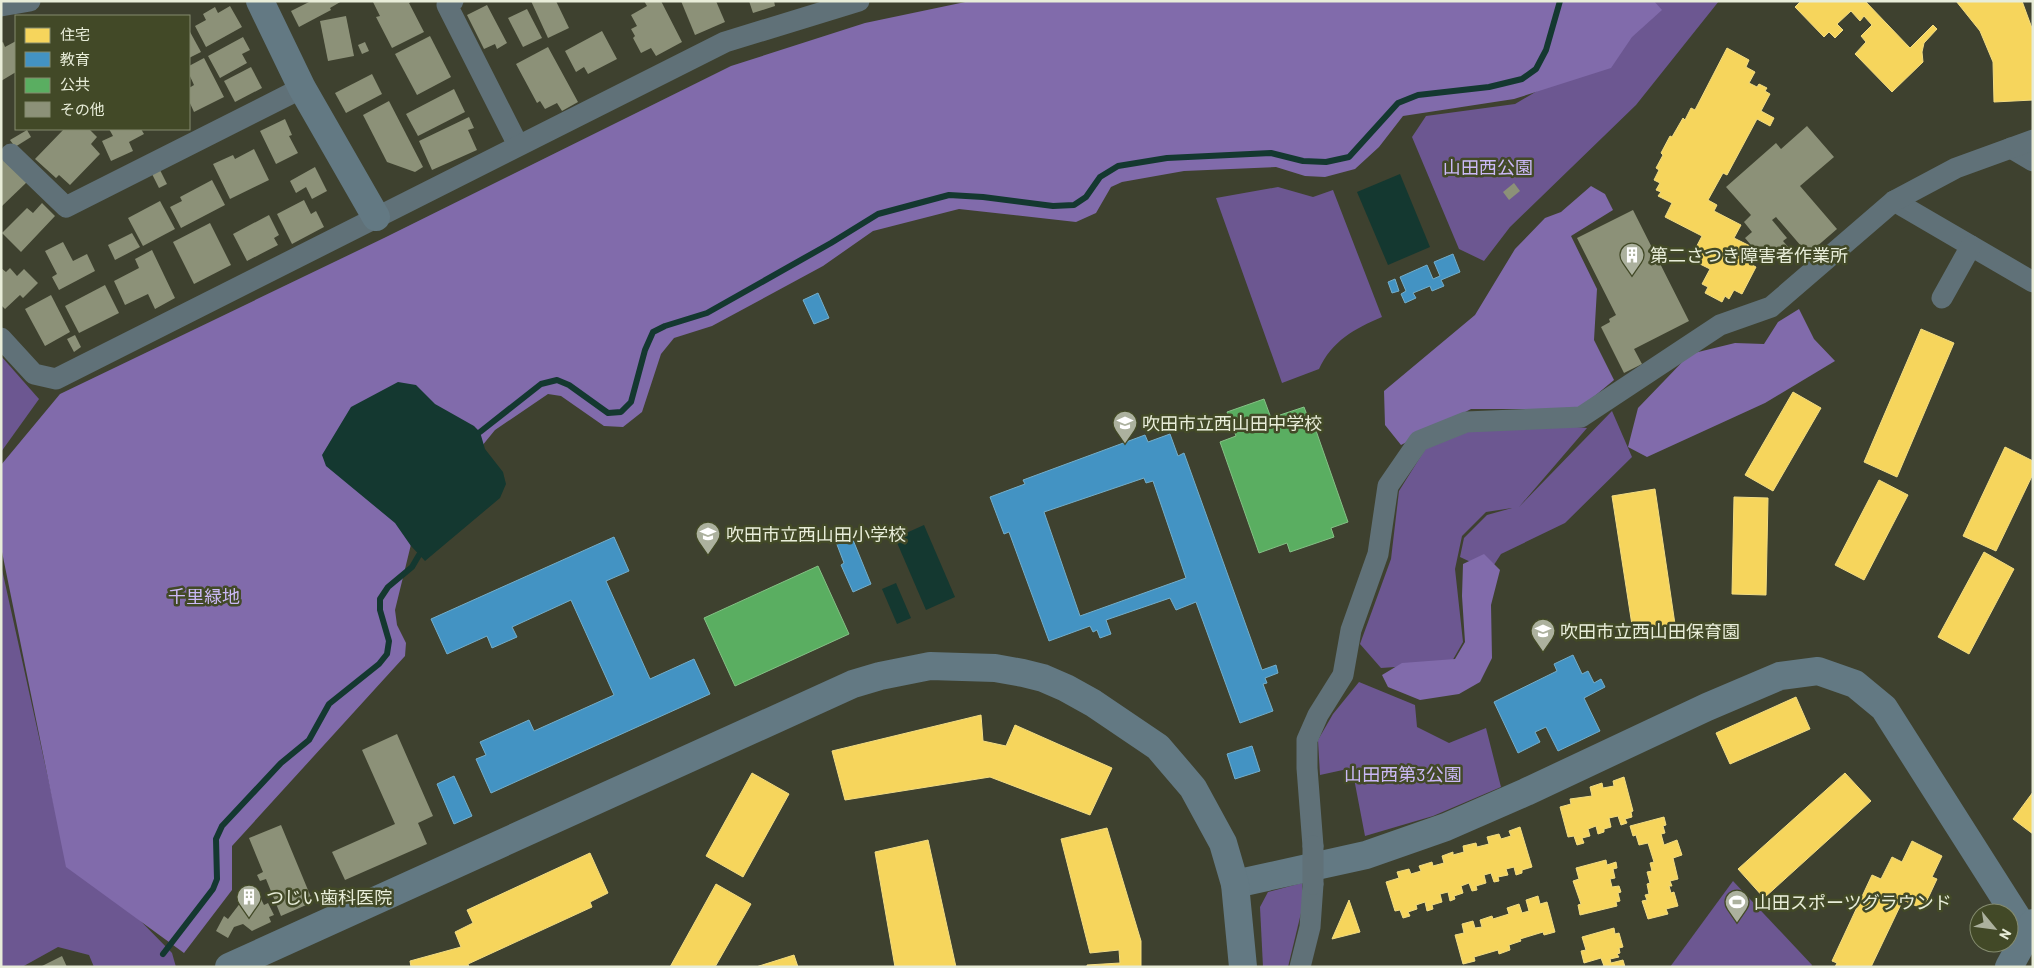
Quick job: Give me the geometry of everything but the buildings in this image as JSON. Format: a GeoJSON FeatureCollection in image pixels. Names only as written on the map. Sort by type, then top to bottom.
{"type":"FeatureCollection","features":[{"type":"Feature","properties":{"kind":"street"},"geometry":{"type":"LineString","coordinates":[[1,6],[30,1]]}},
{"type":"Feature","properties":{"kind":"street"},"geometry":{"type":"LineString","coordinates":[[260,1],[302,88],[376,217]]}},
{"type":"Feature","properties":{"kind":"street"},"geometry":{"type":"LineString","coordinates":[[1,338],[34,374],[56,379],[725,42],[858,1]]}},
{"type":"Feature","properties":{"kind":"street"},"geometry":{"type":"LineString","coordinates":[[448,2],[518,145]]}},
{"type":"Feature","properties":{"kind":"street"},"geometry":{"type":"LineString","coordinates":[[12,154],[66,207],[302,88]]}},
{"type":"Feature","properties":{"kind":"street"},"geometry":{"type":"LineString","coordinates":[[1300,967],[1310,927],[1313,884],[1313,846],[1307,768],[1307,740],[1318,715],[1343,675],[1352,630],[1378,554],[1388,486],[1419,442],[1466,422],[1581,417],[1720,325],[1771,307],[1894,201],[1956,168],[2033,140]]}},
{"type":"Feature","properties":{"kind":"street"},"geometry":{"type":"LineString","coordinates":[[2011,148],[2033,161]]}},
{"type":"Feature","properties":{"kind":"street"},"geometry":{"type":"LineString","coordinates":[[1894,201],[2033,282]]}},
{"type":"Feature","properties":{"kind":"street"},"geometry":{"type":"LineString","coordinates":[[1942,298],[1971,246]]}},
{"type":"Feature","properties":{"kind":"street"},"geometry":{"type":"LineString","coordinates":[[229,967],[853,684],[880,676],[930,666],[995,668],[1043,678],[1093,703],[1158,747],[1193,788],[1223,843],[1235,884],[1243,967]]}},
{"type":"Feature","properties":{"kind":"street"},"geometry":{"type":"LineString","coordinates":[[1235,884],[1366,855],[1446,827],[1526,792],[1707,707],[1780,676],[1818,671],[1855,684],[1884,708],[2030,928],[2008,967]]}},
{"type":"Feature","properties":{"kind":"green space","name":"千里緑地"},"geometry":{"type":"Polygon","coordinates":[[[970,1],[1654,1],[1662,10],[1632,37],[1611,68],[1514,99],[1403,116],[1379,147],[1355,169],[1325,177],[1305,176],[1276,167],[1184,171],[1122,182],[1111,187],[1096,213],[1076,222],[959,209],[873,231],[823,266],[712,326],[674,338],[661,354],[642,412],[623,427],[604,426],[561,396],[548,394],[495,430],[415,528],[395,610],[397,625],[406,643],[405,656],[232,846],[232,890],[184,953],[66,867],[1,547],[1,465],[60,394],[384,238],[731,66],[865,23],[970,1]]]}},
{"type":"Feature","properties":{"kind":"green space","name":"山田西公園"},"geometry":{"type":"Polygon","coordinates":[[[1581,1],[1719,1],[1636,105],[1510,227],[1484,261],[1459,249],[1412,137],[1426,116],[1515,104],[1549,84],[1581,1]]]}},
{"type":"Feature","properties":{"kind":"green space"},"geometry":{"type":"Polygon","coordinates":[[[1591,186],[1605,194],[1613,210],[1571,236],[1597,289],[1594,340],[1614,380],[1579,409],[1471,409],[1401,445],[1385,425],[1384,391],[1475,315],[1515,249],[1545,218],[1561,212],[1591,186]]]}},
{"type":"Feature","properties":{"kind":"green space"},"geometry":{"type":"Polygon","coordinates":[[[1278,187],[1313,197],[1333,190],[1382,317],[1353,331],[1337,343],[1324,359],[1319,369],[1282,383],[1216,198],[1278,187]]]}},
{"type":"Feature","properties":{"kind":"green space"},"geometry":{"type":"Polygon","coordinates":[[[1799,309],[1814,339],[1835,361],[1765,403],[1647,457],[1628,447],[1638,408],[1690,354],[1735,343],[1764,344],[1778,322],[1799,309]]]}},
{"type":"Feature","properties":{"kind":"green space"},"geometry":{"type":"Polygon","coordinates":[[[1,356],[39,399],[1,452],[1,356]]]}},
{"type":"Feature","properties":{"kind":"green space"},"geometry":{"type":"Polygon","coordinates":[[[1612,411],[1632,457],[1565,523],[1501,554],[1490,571],[1460,557],[1464,538],[1487,515],[1512,508],[1486,512],[1462,536],[1455,569],[1463,642],[1451,663],[1381,668],[1360,644],[1391,559],[1399,491],[1426,448],[1470,431],[1566,426],[1587,428],[1519,507],[1612,411]]]}},
{"type":"Feature","properties":{"kind":"green space"},"geometry":{"type":"Polygon","coordinates":[[[1484,554],[1500,570],[1491,605],[1492,658],[1480,682],[1459,694],[1420,700],[1388,687],[1382,675],[1402,663],[1455,659],[1465,642],[1462,596],[1463,564],[1484,554]]]}},
{"type":"Feature","properties":{"kind":"green space"},"geometry":{"type":"Polygon","coordinates":[[[1,565],[62,841],[172,953],[176,967],[94,967],[89,955],[58,947],[22,967],[1,967],[1,565]]]}},
{"type":"Feature","properties":{"kind":"green space","name":"山田西第3公園"},"geometry":{"type":"Polygon","coordinates":[[[1359,682],[1415,705],[1417,727],[1449,743],[1486,728],[1501,787],[1433,816],[1365,836],[1352,768],[1320,775],[1318,740],[1333,714],[1359,682]]]}},
{"type":"Feature","properties":{"kind":"green space","name":"山田スポーツグラウンド"},"geometry":{"type":"Polygon","coordinates":[[[1733,881],[1812,965],[1811,967],[1670,967],[1733,881]]]}},
{"type":"Feature","properties":{"kind":"green space"},"geometry":{"type":"Polygon","coordinates":[[[1302,883],[1302,909],[1288,967],[1263,967],[1260,907],[1268,892],[1302,883]]]}},
{"type":"Feature","properties":{"kind":"water"},"geometry":{"type":"Polygon","coordinates":[[[1400,174],[1430,247],[1388,265],[1357,192],[1400,174]]]}},
{"type":"Feature","properties":{"kind":"water"},"geometry":{"type":"Polygon","coordinates":[[[398,382],[416,385],[435,404],[474,426],[480,432],[485,449],[503,472],[506,484],[500,498],[425,561],[411,546],[395,523],[326,466],[322,455],[351,407],[398,382]]]}},
{"type":"Feature","properties":{"kind":"water"},"geometry":{"type":"Polygon","coordinates":[[[924,525],[955,597],[926,610],[895,538],[924,525]]]}},
{"type":"Feature","properties":{"kind":"water"},"geometry":{"type":"Polygon","coordinates":[[[896,583],[911,618],[897,624],[882,589],[896,583]]]}},
{"type":"Feature","properties":{"kind":"waterway"},"geometry":{"type":"LineString","coordinates":[[480,432],[541,384],[557,380],[569,385],[608,413],[621,412],[631,402],[645,350],[653,332],[665,326],[707,313],[831,243],[878,214],[949,195],[983,197],[1053,206],[1074,205],[1086,197],[1100,177],[1118,166],[1167,158],[1271,153],[1303,161],[1326,162],[1349,157],[1398,103],[1418,95],[1489,87],[1522,79],[1536,69],[1546,50],[1560,1]]}},
{"type":"Feature","properties":{"kind":"waterway"},"geometry":{"type":"LineString","coordinates":[[163,954],[213,889],[217,879],[216,839],[222,826],[281,763],[309,740],[329,704],[379,664],[387,654],[389,641],[380,610],[380,599],[388,587],[412,567],[419,555]]}},
{"type":"Feature","properties":{"kind":"place","name":"第二さつき障害者作業所"},"geometry":{"type":"Point","coordinates":[1632,276]}},
{"type":"Feature","properties":{"kind":"place","name":"吹田市立西山田中学校"},"geometry":{"type":"Point","coordinates":[1125,444]}},
{"type":"Feature","properties":{"kind":"place","name":"吹田市立西山田小学校"},"geometry":{"type":"Point","coordinates":[708,555]}},
{"type":"Feature","properties":{"kind":"place","name":"吹田市立西山田保育園"},"geometry":{"type":"Point","coordinates":[1543,652]}},
{"type":"Feature","properties":{"kind":"place","name":"つじい歯科医院"},"geometry":{"type":"Point","coordinates":[249,918]}},
{"type":"Feature","properties":{"kind":"place","name":"山田スポーツグラウンド"},"geometry":{"type":"Point","coordinates":[1737,923]}}]}
